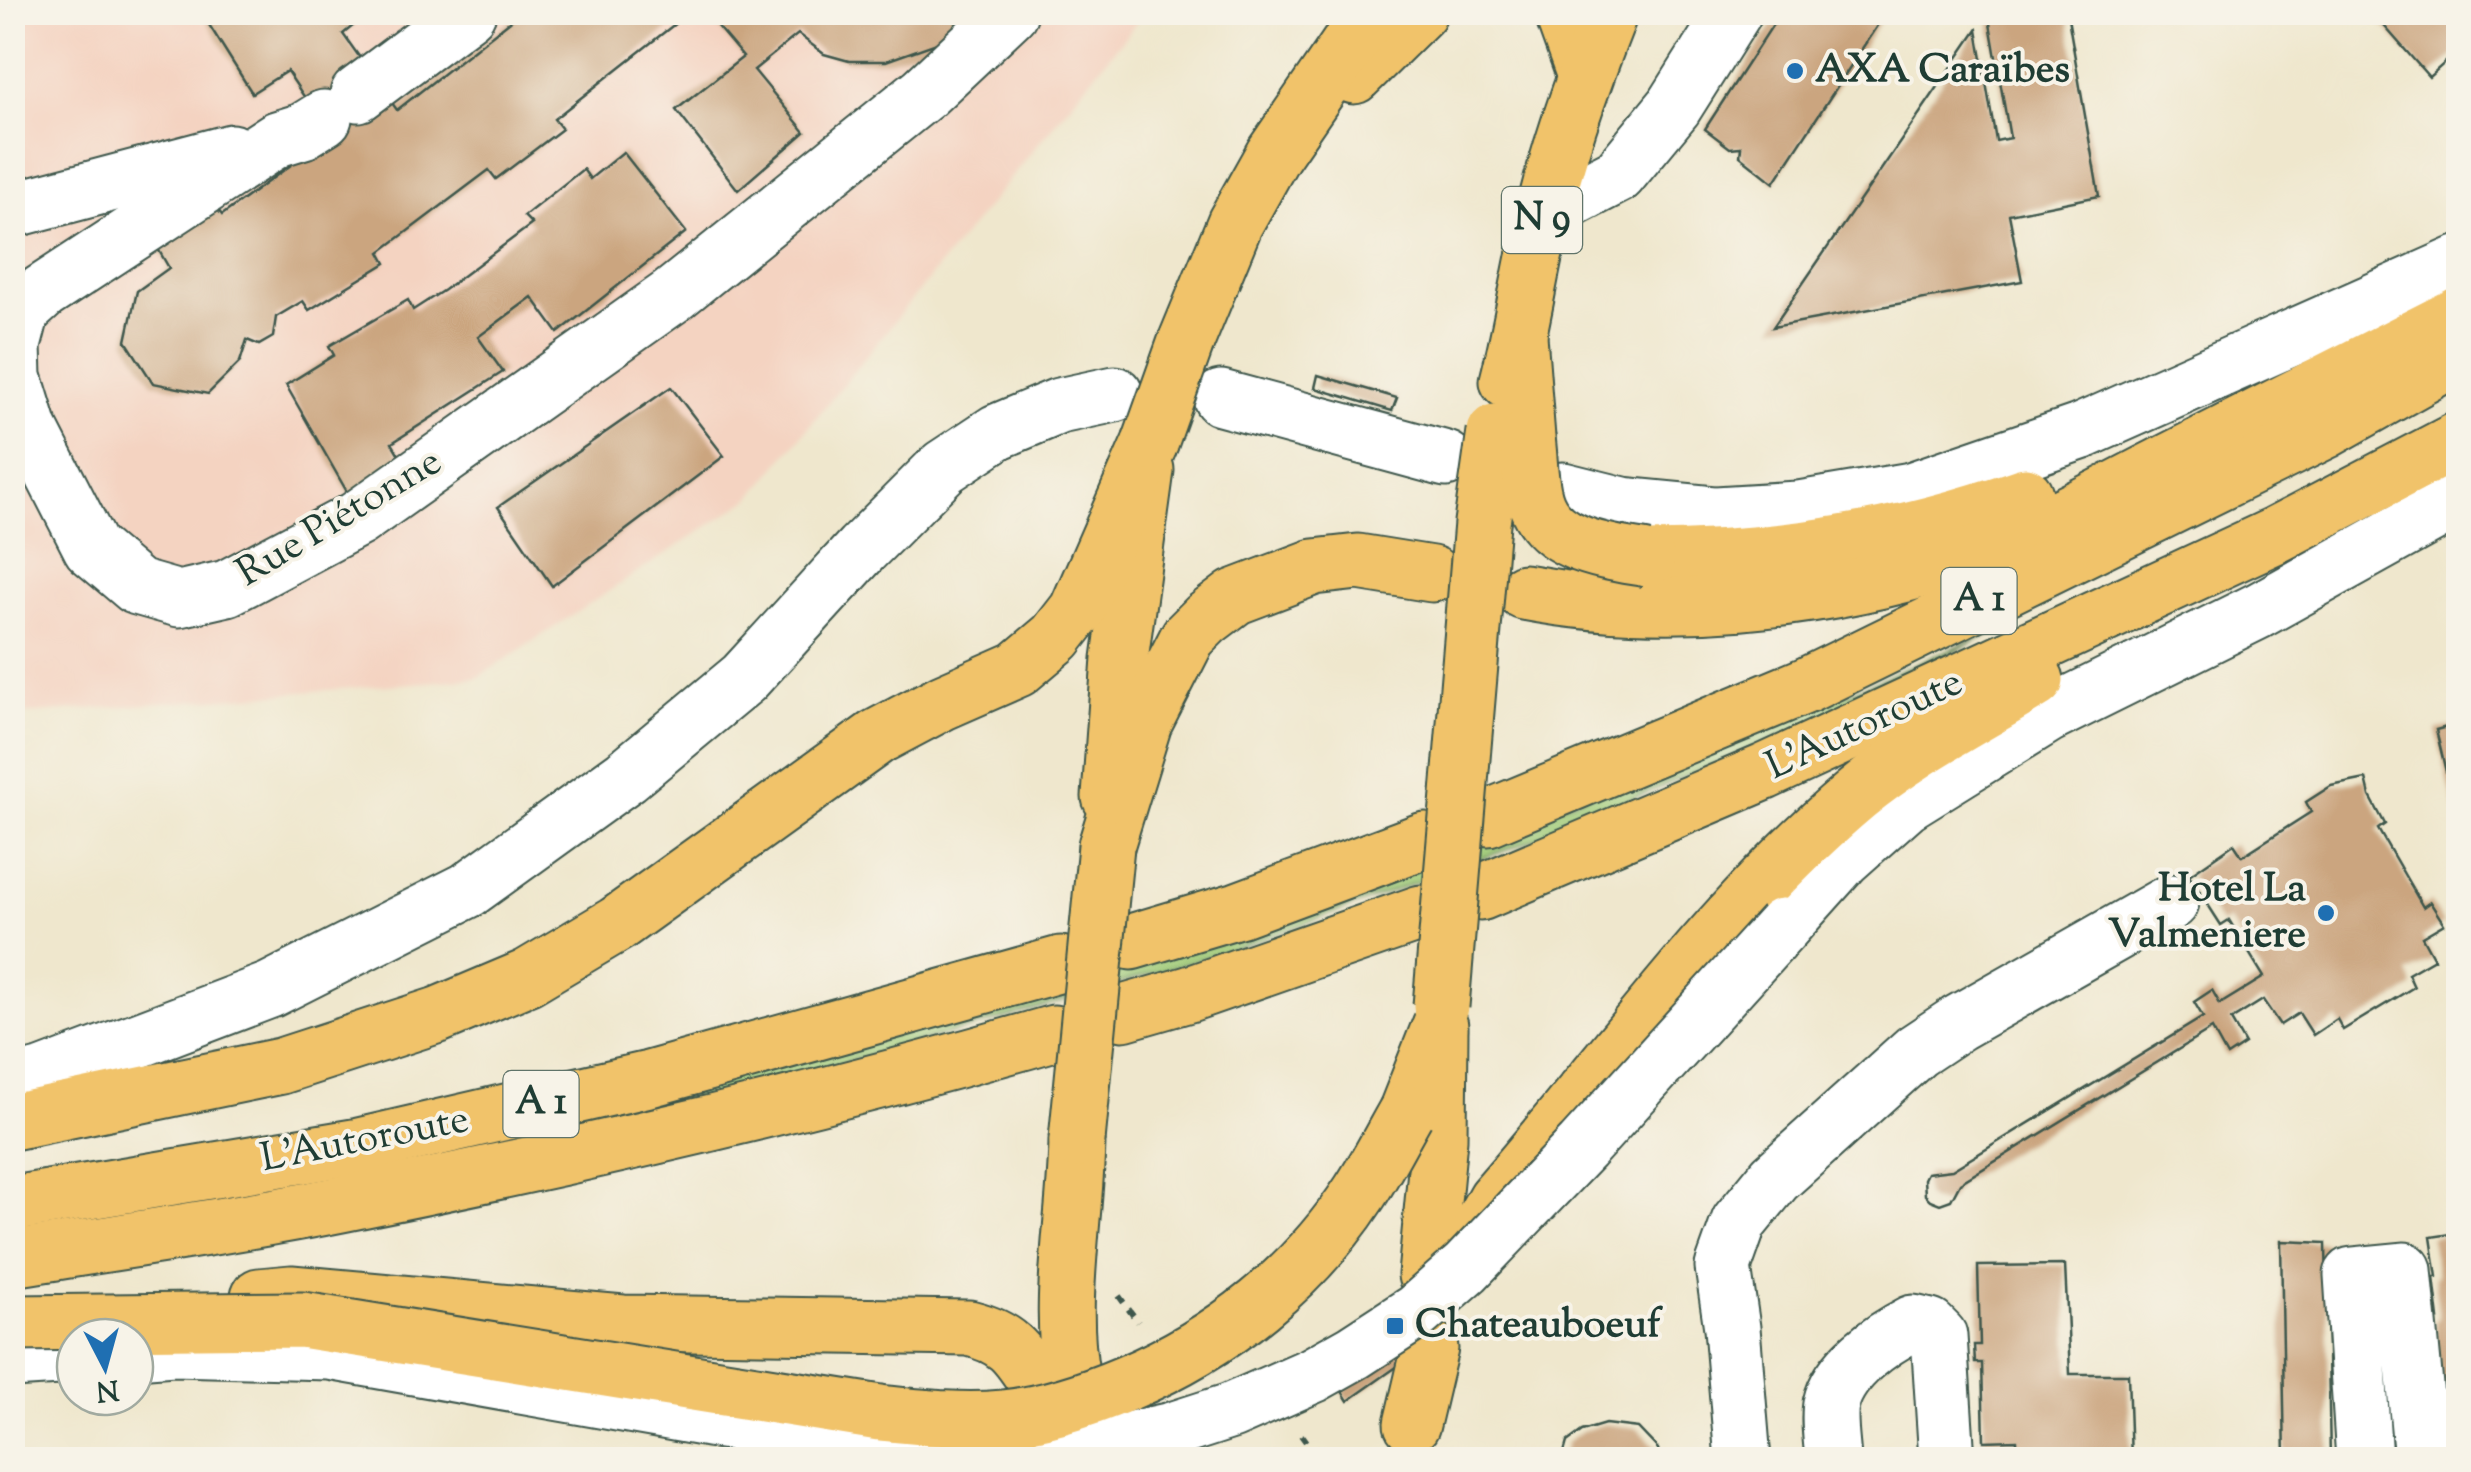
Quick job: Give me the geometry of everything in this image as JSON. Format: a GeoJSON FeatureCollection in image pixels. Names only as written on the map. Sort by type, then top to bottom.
{"type":"FeatureCollection","features":[{"type":"Feature","properties":{"kind":"main road"},"geometry":{"type":"LineString","coordinates":[[12,1122],[281,1066],[438,1014],[528,977],[617,924],[877,737],[1018,669],[1056,637],[1078,610],[1150,443],[1235,223],[1273,156],[1371,12]]}},
{"type":"Feature","properties":{"kind":"main road"},"geometry":{"type":"LineString","coordinates":[[1273,156],[1419,12]]}},
{"type":"Feature","properties":{"kind":"main road"},"geometry":{"type":"LineString","coordinates":[[1562,12],[1585,76]]}},
{"type":"Feature","properties":{"kind":"main road","name":"N 9"},"geometry":{"type":"LineString","coordinates":[[1511,435],[1519,336],[1544,214],[1585,76],[1610,12]]}},
{"type":"Feature","properties":{"kind":"main road"},"geometry":{"type":"LineString","coordinates":[[1524,592],[1634,603],[1711,604],[1804,596],[1877,582],[1956,560],[2038,528],[2458,315]]}},
{"type":"Feature","properties":{"kind":"main road","name":"L'Autoroute"},"geometry":{"type":"LineString","coordinates":[[1488,818],[1808,685],[2325,431],[2458,356]]}},
{"type":"Feature","properties":{"kind":"main road"},"geometry":{"type":"LineString","coordinates":[[1511,435],[1535,501],[1552,526],[1568,538],[1593,549],[1647,559],[1736,558],[1830,547],[1957,519],[2300,395]]}},
{"type":"Feature","properties":{"kind":"main road"},"geometry":{"type":"LineString","coordinates":[[1426,1276],[1438,1139],[1440,1016],[1482,523],[1511,435]]}},
{"type":"Feature","properties":{"kind":"main road","name":"L'Autoroute"},"geometry":{"type":"LineString","coordinates":[[1480,893],[1765,772],[2276,535],[2458,440]]}},
{"type":"Feature","properties":{"kind":"main road"},"geometry":{"type":"LineString","coordinates":[[12,1323],[291,1293],[623,1322],[969,1328],[998,1336],[1055,1382],[1066,1308],[1120,658],[1150,443]]}},
{"type":"Feature","properties":{"kind":"main road"},"geometry":{"type":"LineString","coordinates":[[1482,1222],[1495,1199],[1687,970],[1753,896],[1859,793],[1916,753],[2276,535]]}},
{"type":"Feature","properties":{"kind":"main road"},"geometry":{"type":"LineString","coordinates":[[1106,846],[1144,723],[1188,637],[1206,619],[1235,597],[1314,567],[1358,562],[1432,574]]}},
{"type":"Feature","properties":{"kind":"main road"},"geometry":{"type":"LineString","coordinates":[[1131,942],[1238,910],[1425,840]]}},
{"type":"Feature","properties":{"kind":"main road"},"geometry":{"type":"LineString","coordinates":[[1123,1013],[1421,914]]}},
{"type":"Feature","properties":{"kind":"main road","name":"L'Autoroute"},"geometry":{"type":"LineString","coordinates":[[12,1204],[359,1146],[649,1079],[1060,964]]}},
{"type":"Feature","properties":{"kind":"main road"},"geometry":{"type":"LineString","coordinates":[[12,1323],[302,1320],[880,1413],[1002,1418],[1066,1407],[1200,1348],[1284,1284],[1360,1193],[1406,1112],[1440,1016]]}},
{"type":"Feature","properties":{"kind":"main road","name":"L'Autoroute"},"geometry":{"type":"LineString","coordinates":[[12,1260],[337,1205],[664,1136],[900,1078],[1054,1033]]}},
{"type":"Feature","properties":{"kind":"main road"},"geometry":{"type":"LineString","coordinates":[[1410,1442],[1424,1354]]}},
{"type":"Feature","properties":{"kind":"street","name":"Rue Piétonne"},"geometry":{"type":"LineString","coordinates":[[468,12],[320,117],[43,292],[22,311],[13,346],[14,377],[30,429],[91,548],[137,587],[180,599],[227,588],[372,508],[704,272],[924,94],[1010,12]]}},
{"type":"Feature","properties":{"kind":"street"},"geometry":{"type":"LineString","coordinates":[[1544,214],[1618,176],[1674,106],[1734,12]]}},
{"type":"Feature","properties":{"kind":"street"},"geometry":{"type":"LineString","coordinates":[[12,210],[320,117]]}},
{"type":"Feature","properties":{"kind":"street"},"geometry":{"type":"LineString","coordinates":[[1564,490],[1624,505],[1716,514],[1798,509],[1910,490],[2080,432],[2458,264]]}},
{"type":"Feature","properties":{"kind":"street"},"geometry":{"type":"LineString","coordinates":[[12,1084],[44,1076],[270,990],[468,890],[626,776],[744,678],[862,549],[944,468],[997,432],[1059,406],[1115,394]]}},
{"type":"Feature","properties":{"kind":"street"},"geometry":{"type":"LineString","coordinates":[[1221,398],[1446,460]]}},
{"type":"Feature","properties":{"kind":"street"},"geometry":{"type":"LineString","coordinates":[[155,1349],[329,1352],[708,1419],[958,1455],[1027,1454],[1104,1445],[1172,1430],[1231,1410],[1313,1375],[1417,1310],[1466,1268],[1843,858],[1906,803],[2048,715],[2258,611],[2458,500]]}},
{"type":"Feature","properties":{"kind":"street"},"geometry":{"type":"LineString","coordinates":[[1744,1460],[1723,1267],[1739,1222],[1775,1178],[1916,1051],[2170,902]]}},
{"type":"Feature","properties":{"kind":"street"},"geometry":{"type":"LineString","coordinates":[[2364,1460],[2352,1275],[2404,1270],[2422,1460]]}},
{"type":"Feature","properties":{"kind":"street"},"geometry":{"type":"LineString","coordinates":[[1832,1460],[1830,1408],[1839,1380],[1892,1334],[1913,1323],[1930,1327],[1940,1336],[1947,1460]]}},
{"type":"Feature","properties":{"kind":"street"},"geometry":{"type":"LineString","coordinates":[[12,1360],[55,1357]]}},
{"type":"Feature","properties":{"kind":"shaded area"},"geometry":{"type":"Polygon","coordinates":[[[13,13],[1144,13],[751,498],[477,678],[13,715],[13,13]]]}},
{"type":"Feature","properties":{"kind":"green space"},"geometry":{"type":"Polygon","coordinates":[[[2001,628],[1779,737],[1541,837],[1234,949],[1013,1016],[674,1110],[301,1183],[1021,998],[1158,957],[1794,716],[2001,628]]]}},
{"type":"Feature","properties":{"kind":"building"},"geometry":{"type":"Polygon","coordinates":[[[201,12],[370,12],[343,34],[397,110],[514,18],[510,12],[690,12],[554,119],[562,129],[496,179],[489,170],[380,252],[386,263],[309,310],[303,301],[276,317],[273,337],[259,345],[247,340],[240,362],[208,394],[153,383],[126,341],[137,291],[169,268],[157,247],[213,204],[222,215],[331,136],[332,92],[311,107],[287,71],[252,93],[201,12]]]}},
{"type":"Feature","properties":{"kind":"building"},"geometry":{"type":"Polygon","coordinates":[[[705,12],[978,12],[937,43],[886,61],[849,61],[824,54],[798,34],[754,70],[805,132],[738,190],[676,110],[743,57],[705,12]]]}},
{"type":"Feature","properties":{"kind":"building","name":"AXA Caraïbes"},"geometry":{"type":"Polygon","coordinates":[[[1781,12],[1886,12],[1774,183],[1740,156],[1741,147],[1730,148],[1705,129],[1781,12]]]}},
{"type":"Feature","properties":{"kind":"building"},"geometry":{"type":"Polygon","coordinates":[[[1988,12],[2067,12],[2099,196],[2009,214],[2022,281],[1773,327],[1977,30],[1996,141],[2010,138],[1988,12]]]}},
{"type":"Feature","properties":{"kind":"building"},"geometry":{"type":"Polygon","coordinates":[[[2372,12],[2458,12],[2458,51],[2429,77],[2372,12]]]}},
{"type":"Feature","properties":{"kind":"building"},"geometry":{"type":"Polygon","coordinates":[[[623,152],[686,232],[558,333],[532,297],[478,337],[503,372],[392,443],[404,463],[350,497],[286,385],[334,355],[329,346],[408,300],[413,310],[444,290],[532,224],[524,216],[583,169],[590,179],[623,152]]]}},
{"type":"Feature","properties":{"kind":"building"},"geometry":{"type":"Polygon","coordinates":[[[1318,375],[1397,398],[1392,411],[1315,388],[1318,375]]]}},
{"type":"Feature","properties":{"kind":"building"},"geometry":{"type":"Polygon","coordinates":[[[671,387],[724,456],[552,586],[498,507],[671,387]]]}},
{"type":"Feature","properties":{"kind":"building"},"geometry":{"type":"Polygon","coordinates":[[[2458,724],[2458,818],[2457,818],[2436,730],[2458,724]]]}},
{"type":"Feature","properties":{"kind":"building","name":"Hotel La Valmeniere"},"geometry":{"type":"Polygon","coordinates":[[[2366,779],[2385,824],[2378,829],[2423,907],[2430,902],[2444,924],[2422,937],[2434,959],[2408,974],[2414,987],[2343,1030],[2337,1019],[2313,1035],[2299,1013],[2280,1025],[2263,1000],[2231,1020],[2245,1044],[2227,1056],[2212,1029],[1960,1183],[1951,1200],[1940,1204],[1925,1195],[1927,1173],[1952,1170],[2203,1017],[2194,1002],[2212,990],[2220,1004],[2264,977],[2229,920],[2221,925],[2189,875],[2234,844],[2242,856],[2311,812],[2306,802],[2331,786],[2366,779]]]}},
{"type":"Feature","properties":{"kind":"building"},"geometry":{"type":"Polygon","coordinates":[[[2458,1233],[2458,1460],[2443,1460],[2435,1320],[2439,1319],[2437,1277],[2431,1237],[2458,1233]]]}},
{"type":"Feature","properties":{"kind":"building"},"geometry":{"type":"Polygon","coordinates":[[[2281,1241],[2326,1243],[2330,1460],[2285,1460],[2281,1241]]]}},
{"type":"Feature","properties":{"kind":"building"},"geometry":{"type":"Polygon","coordinates":[[[2065,1265],[2070,1374],[2128,1374],[2131,1460],[2018,1460],[2017,1440],[1984,1441],[1982,1363],[1975,1363],[1974,1345],[1980,1345],[1978,1266],[2065,1265]]]}},
{"type":"Feature","properties":{"kind":"building"},"geometry":{"type":"Polygon","coordinates":[[[1408,1344],[1415,1354],[1348,1401],[1342,1391],[1408,1344]]]}},
{"type":"Feature","properties":{"kind":"building"},"geometry":{"type":"Polygon","coordinates":[[[1605,1424],[1638,1428],[1658,1449],[1661,1460],[1562,1460],[1567,1442],[1582,1431],[1605,1424]]]}},
{"type":"Feature","properties":{"kind":"place","name":"AXA Caraïbes"},"geometry":{"type":"Point","coordinates":[1795,71]}},
{"type":"Feature","properties":{"kind":"place","name":"Hotel La Valmeniere"},"geometry":{"type":"Point","coordinates":[2326,913]}},
{"type":"Feature","properties":{"kind":"place","name":"Chateauboeuf"},"geometry":{"type":"Point","coordinates":[1395,1326]}}]}
